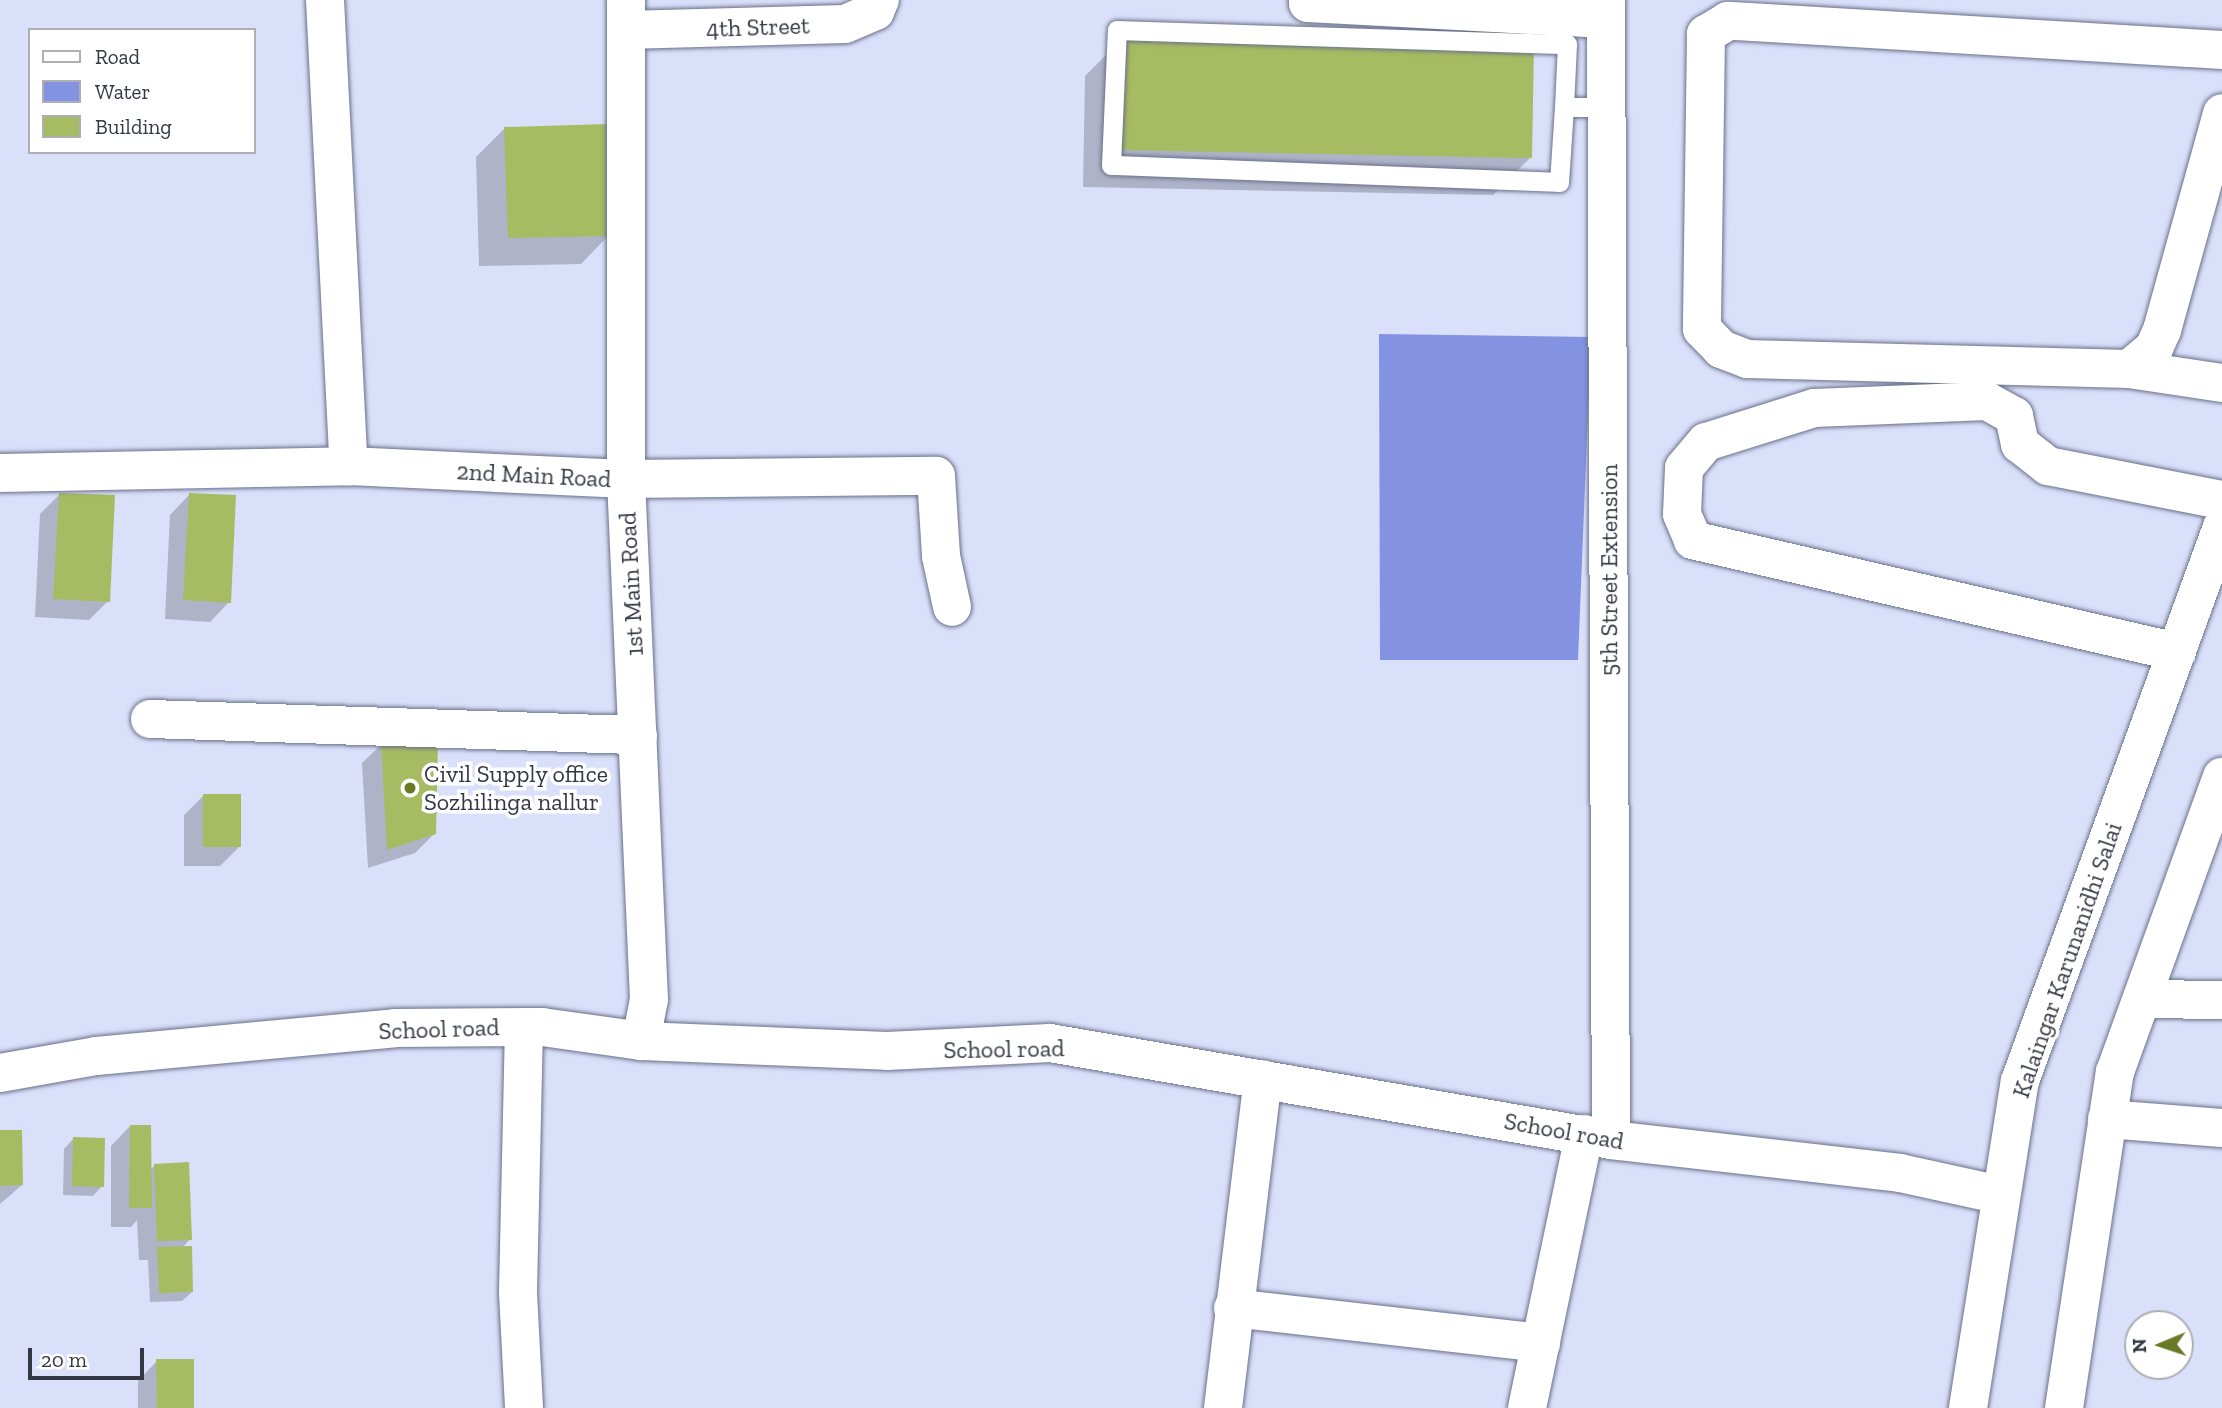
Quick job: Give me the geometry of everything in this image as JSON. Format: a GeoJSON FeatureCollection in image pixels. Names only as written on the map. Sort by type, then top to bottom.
{"type":"FeatureCollection","features":[{"type":"Feature","properties":{"kind":"street"},"geometry":{"type":"LineString","coordinates":[[324,0],[349,466]]}},
{"type":"Feature","properties":{"kind":"street","name":"4th Street"},"geometry":{"type":"LineString","coordinates":[[626,15],[845,24],[875,11],[880,0]]}},
{"type":"Feature","properties":{"kind":"street"},"geometry":{"type":"LineString","coordinates":[[1308,0],[1308,3],[1606,9]]}},
{"type":"Feature","properties":{"kind":"street","name":"5th Street Extension"},"geometry":{"type":"LineString","coordinates":[[1527,1408],[1541,1343],[1597,1137],[1606,9]]}},
{"type":"Feature","properties":{"kind":"street","name":"1st Main Road"},"geometry":{"type":"LineString","coordinates":[[626,15],[626,479],[649,999],[641,1041]]}},
{"type":"Feature","properties":{"kind":"street"},"geometry":{"type":"LineString","coordinates":[[2222,50],[1728,21],[1706,34],[1702,329],[1721,349],[1746,359],[2129,369],[2222,383]]}},
{"type":"Feature","properties":{"kind":"street"},"geometry":{"type":"LineString","coordinates":[[2129,369],[2154,348],[2162,330],[2220,124]]}},
{"type":"Feature","properties":{"kind":"street"},"geometry":{"type":"LineString","coordinates":[[2177,652],[1693,540],[1682,514],[1684,468],[1706,442],[1814,408],[1987,401],[2014,416],[2020,444],[2048,466],[2222,500]]}},
{"type":"Feature","properties":{"kind":"street","name":"2nd Main Road"},"geometry":{"type":"LineString","coordinates":[[0,473],[349,466],[626,479],[936,476],[941,556],[952,607]]}},
{"type":"Feature","properties":{"kind":"street","name":"Kalaingar Karunanidhi Salai"},"geometry":{"type":"LineString","coordinates":[[1968,1408],[2020,1081],[2177,652],[2213,579],[2222,527]]}},
{"type":"Feature","properties":{"kind":"street"},"geometry":{"type":"LineString","coordinates":[[149,719],[638,735]]}},
{"type":"Feature","properties":{"kind":"street"},"geometry":{"type":"LineString","coordinates":[[2064,1408],[2115,1072],[2222,777]]}},
{"type":"Feature","properties":{"kind":"street"},"geometry":{"type":"LineString","coordinates":[[2142,999],[2222,1000]]}},
{"type":"Feature","properties":{"kind":"street"},"geometry":{"type":"LineString","coordinates":[[524,1027],[518,1293],[524,1408]]}},
{"type":"Feature","properties":{"kind":"street","name":"School road"},"geometry":{"type":"LineString","coordinates":[[0,1073],[96,1056],[396,1028],[524,1027],[641,1041],[887,1052],[1050,1043],[1597,1137],[1900,1173],[2000,1195]]}},
{"type":"Feature","properties":{"kind":"street"},"geometry":{"type":"LineString","coordinates":[[1223,1408],[1233,1308],[1264,1079]]}},
{"type":"Feature","properties":{"kind":"street"},"geometry":{"type":"LineString","coordinates":[[2107,1119],[2222,1128]]}},
{"type":"Feature","properties":{"kind":"street"},"geometry":{"type":"LineString","coordinates":[[1233,1308],[1541,1343]]}},
{"type":"Feature","properties":{"kind":"lane"},"geometry":{"type":"LineString","coordinates":[[1117,30],[1567,44],[1564,107],[1559,182],[1111,165],[1117,30]]}},
{"type":"Feature","properties":{"kind":"lane"},"geometry":{"type":"LineString","coordinates":[[1564,107],[1606,107]]}},
{"type":"Feature","properties":{"kind":"water"},"geometry":{"type":"Polygon","coordinates":[[[1379,334],[1591,337],[1578,660],[1380,660],[1379,334]]]}},
{"type":"Feature","properties":{"kind":"building"},"geometry":{"type":"Polygon","coordinates":[[[1121,37],[1534,45],[1532,158],[1120,150],[1121,37]]]}},
{"type":"Feature","properties":{"kind":"building"},"geometry":{"type":"Polygon","coordinates":[[[608,124],[611,236],[508,238],[504,127],[608,124]]]}},
{"type":"Feature","properties":{"kind":"building"},"geometry":{"type":"Polygon","coordinates":[[[59,493],[115,495],[110,602],[53,599],[59,493]]]}},
{"type":"Feature","properties":{"kind":"building"},"geometry":{"type":"Polygon","coordinates":[[[189,493],[236,495],[231,603],[183,600],[189,493]]]}},
{"type":"Feature","properties":{"kind":"building","name":"Civil Supply office Sozhilinga nallur"},"geometry":{"type":"Polygon","coordinates":[[[381,742],[438,742],[436,834],[387,850],[381,742]]]}},
{"type":"Feature","properties":{"kind":"building"},"geometry":{"type":"Polygon","coordinates":[[[203,794],[241,794],[241,847],[203,847],[203,794]]]}},
{"type":"Feature","properties":{"kind":"building"},"geometry":{"type":"Polygon","coordinates":[[[130,1125],[151,1125],[152,1208],[129,1208],[130,1125]]]}},
{"type":"Feature","properties":{"kind":"building"},"geometry":{"type":"Polygon","coordinates":[[[0,1130],[22,1130],[23,1185],[0,1186],[0,1130]]]}},
{"type":"Feature","properties":{"kind":"building"},"geometry":{"type":"Polygon","coordinates":[[[73,1137],[105,1138],[104,1187],[72,1186],[73,1137]]]}},
{"type":"Feature","properties":{"kind":"building"},"geometry":{"type":"Polygon","coordinates":[[[189,1162],[192,1240],[157,1241],[154,1164],[189,1162]]]}},
{"type":"Feature","properties":{"kind":"building"},"geometry":{"type":"Polygon","coordinates":[[[192,1246],[193,1292],[159,1293],[157,1247],[192,1246]]]}},
{"type":"Feature","properties":{"kind":"building"},"geometry":{"type":"Polygon","coordinates":[[[156,1359],[194,1359],[194,1408],[157,1408],[156,1359]]]}},
{"type":"Feature","properties":{"kind":"place","name":"Civil Supply office Sozhilinga nallur"},"geometry":{"type":"Point","coordinates":[410,788]}}]}
